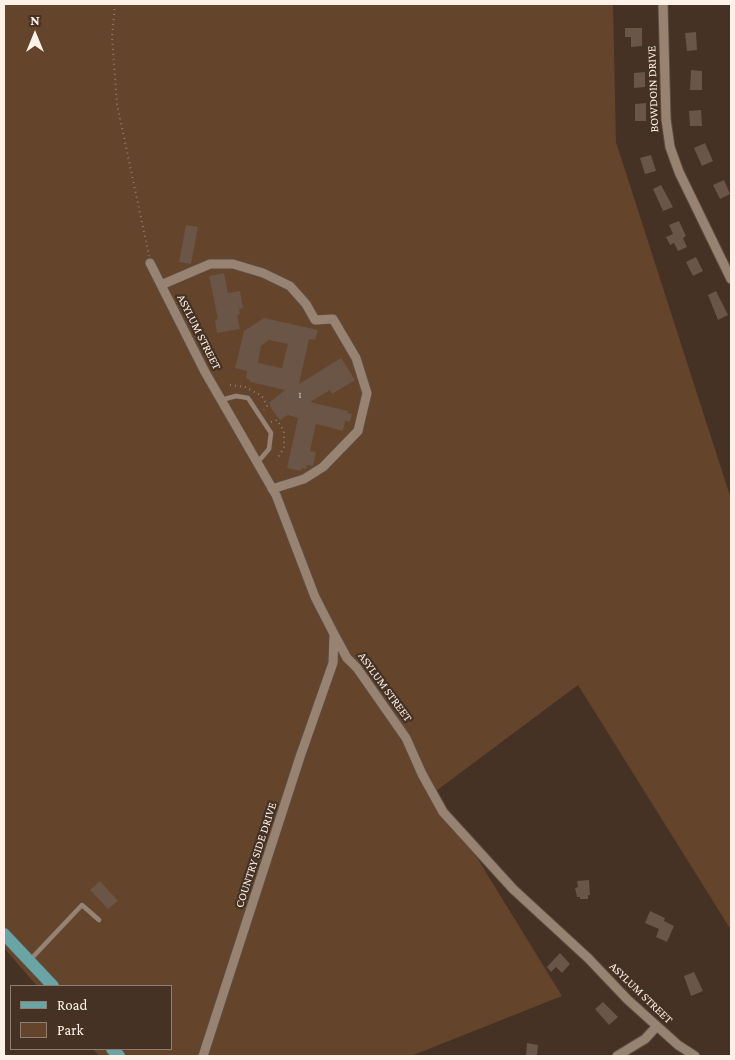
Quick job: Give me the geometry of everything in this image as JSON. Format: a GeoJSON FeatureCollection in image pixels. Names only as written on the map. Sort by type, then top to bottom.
{"type":"FeatureCollection","features":[{"type":"Feature","properties":{"kind":"main road"},"geometry":{"type":"LineString","coordinates":[[4,934],[53,985]]}},
{"type":"Feature","properties":{"kind":"street","name":"BOWDOIN DRIVE"},"geometry":{"type":"LineString","coordinates":[[663,4],[666,110],[670,147],[679,172],[731,279]]}},
{"type":"Feature","properties":{"kind":"street","name":"ASYLUM STREET"},"geometry":{"type":"LineString","coordinates":[[150,263],[205,372],[272,489],[315,597],[334,634],[347,658],[357,668],[406,738],[442,812],[513,889],[588,958],[628,1000],[694,1056]]}},
{"type":"Feature","properties":{"kind":"street"},"geometry":{"type":"LineString","coordinates":[[161,285],[210,264],[233,264],[264,273],[290,286],[306,304],[315,320],[333,319],[356,358],[367,393],[358,431],[323,467],[304,479],[272,489]]}},
{"type":"Feature","properties":{"kind":"street","name":"COUNTRY SIDE DRIVE"},"geometry":{"type":"LineString","coordinates":[[203,1056],[300,757],[333,663],[334,634]]}},
{"type":"Feature","properties":{"kind":"street"},"geometry":{"type":"LineString","coordinates":[[333,663],[337,659],[347,658]]}},
{"type":"Feature","properties":{"kind":"street"},"geometry":{"type":"LineString","coordinates":[[618,1056],[645,1039],[658,1026]]}},
{"type":"Feature","properties":{"kind":"lane"},"geometry":{"type":"LineString","coordinates":[[221,400],[236,396],[248,398],[271,433],[269,449],[258,463]]}},
{"type":"Feature","properties":{"kind":"lane"},"geometry":{"type":"LineString","coordinates":[[29,960],[82,905],[99,920]]}},
{"type":"Feature","properties":{"kind":"path"},"geometry":{"type":"LineString","coordinates":[[115,4],[112,37],[117,104],[150,263]]}},
{"type":"Feature","properties":{"kind":"green space"},"geometry":{"type":"Polygon","coordinates":[[[4,4],[613,4],[616,142],[731,499],[731,930],[578,685],[436,791],[562,996],[411,1056],[99,1056],[94,1050],[172,1050],[172,985],[36,985],[4,948],[4,4]]]}},
{"type":"Feature","properties":{"kind":"building"},"geometry":{"type":"Polygon","coordinates":[[[625,28],[642,28],[642,46],[631,47],[631,37],[625,37],[625,28]]]}},
{"type":"Feature","properties":{"kind":"building"},"geometry":{"type":"Polygon","coordinates":[[[696,32],[697,50],[687,51],[685,33],[696,32]]]}},
{"type":"Feature","properties":{"kind":"building"},"geometry":{"type":"Polygon","coordinates":[[[691,70],[702,71],[702,90],[690,90],[691,70]]]}},
{"type":"Feature","properties":{"kind":"building"},"geometry":{"type":"Polygon","coordinates":[[[645,72],[645,87],[634,88],[634,73],[645,72]]]}},
{"type":"Feature","properties":{"kind":"building"},"geometry":{"type":"Polygon","coordinates":[[[646,103],[646,121],[635,121],[635,104],[646,103]]]}},
{"type":"Feature","properties":{"kind":"building"},"geometry":{"type":"Polygon","coordinates":[[[701,110],[702,126],[690,126],[689,111],[701,110]]]}},
{"type":"Feature","properties":{"kind":"building"},"geometry":{"type":"Polygon","coordinates":[[[705,143],[713,161],[702,166],[694,148],[705,143]]]}},
{"type":"Feature","properties":{"kind":"building"},"geometry":{"type":"Polygon","coordinates":[[[651,155],[656,171],[645,174],[640,158],[651,155]]]}},
{"type":"Feature","properties":{"kind":"building"},"geometry":{"type":"Polygon","coordinates":[[[724,180],[730,194],[720,199],[713,185],[724,180]]]}},
{"type":"Feature","properties":{"kind":"building"},"geometry":{"type":"Polygon","coordinates":[[[661,185],[673,207],[663,211],[653,189],[661,185]]]}},
{"type":"Feature","properties":{"kind":"building"},"geometry":{"type":"Polygon","coordinates":[[[679,221],[686,236],[683,238],[687,247],[678,251],[674,243],[670,245],[666,237],[673,234],[669,225],[679,221]]]}},
{"type":"Feature","properties":{"kind":"building"},"geometry":{"type":"Polygon","coordinates":[[[186,225],[198,227],[191,264],[179,262],[186,225]]]}},
{"type":"Feature","properties":{"kind":"building"},"geometry":{"type":"Polygon","coordinates":[[[696,257],[703,271],[693,276],[686,262],[696,257]]]}},
{"type":"Feature","properties":{"kind":"building"},"geometry":{"type":"Polygon","coordinates":[[[224,273],[228,293],[240,291],[243,308],[239,309],[240,314],[237,315],[240,329],[217,333],[215,320],[218,319],[209,276],[224,273]]]}},
{"type":"Feature","properties":{"kind":"building"},"geometry":{"type":"Polygon","coordinates":[[[716,291],[728,315],[718,320],[708,295],[716,291]]]}},
{"type":"Feature","properties":{"kind":"building"},"geometry":{"type":"Polygon","coordinates":[[[264,318],[318,330],[315,340],[309,339],[299,384],[341,358],[355,380],[332,394],[330,390],[310,402],[348,411],[347,413],[352,414],[350,422],[345,421],[343,431],[316,424],[310,451],[316,452],[313,466],[307,465],[306,469],[302,468],[301,471],[287,468],[298,418],[288,415],[280,420],[269,403],[285,390],[250,382],[250,380],[246,379],[247,371],[235,368],[244,331],[264,318]],[[269,340],[261,346],[258,363],[282,368],[288,344],[269,340]]]}},
{"type":"Feature","properties":{"kind":"building"},"geometry":{"type":"Polygon","coordinates":[[[589,880],[590,895],[588,895],[588,899],[580,899],[580,897],[577,897],[575,888],[578,887],[577,881],[589,880]]]}},
{"type":"Feature","properties":{"kind":"building"},"geometry":{"type":"Polygon","coordinates":[[[100,881],[118,901],[108,909],[90,890],[100,881]]]}},
{"type":"Feature","properties":{"kind":"building"},"geometry":{"type":"Polygon","coordinates":[[[650,911],[665,918],[664,921],[674,926],[667,942],[656,937],[659,929],[645,923],[650,911]]]}},
{"type":"Feature","properties":{"kind":"building"},"geometry":{"type":"Polygon","coordinates":[[[560,953],[570,964],[562,973],[556,967],[551,972],[547,967],[560,953]]]}},
{"type":"Feature","properties":{"kind":"building"},"geometry":{"type":"Polygon","coordinates":[[[694,972],[703,991],[691,996],[684,976],[694,972]]]}},
{"type":"Feature","properties":{"kind":"building"},"geometry":{"type":"Polygon","coordinates":[[[603,1002],[618,1017],[609,1025],[595,1009],[603,1002]]]}},
{"type":"Feature","properties":{"kind":"building"},"geometry":{"type":"Polygon","coordinates":[[[527,1043],[538,1045],[537,1056],[526,1056],[527,1043]]]}}]}
